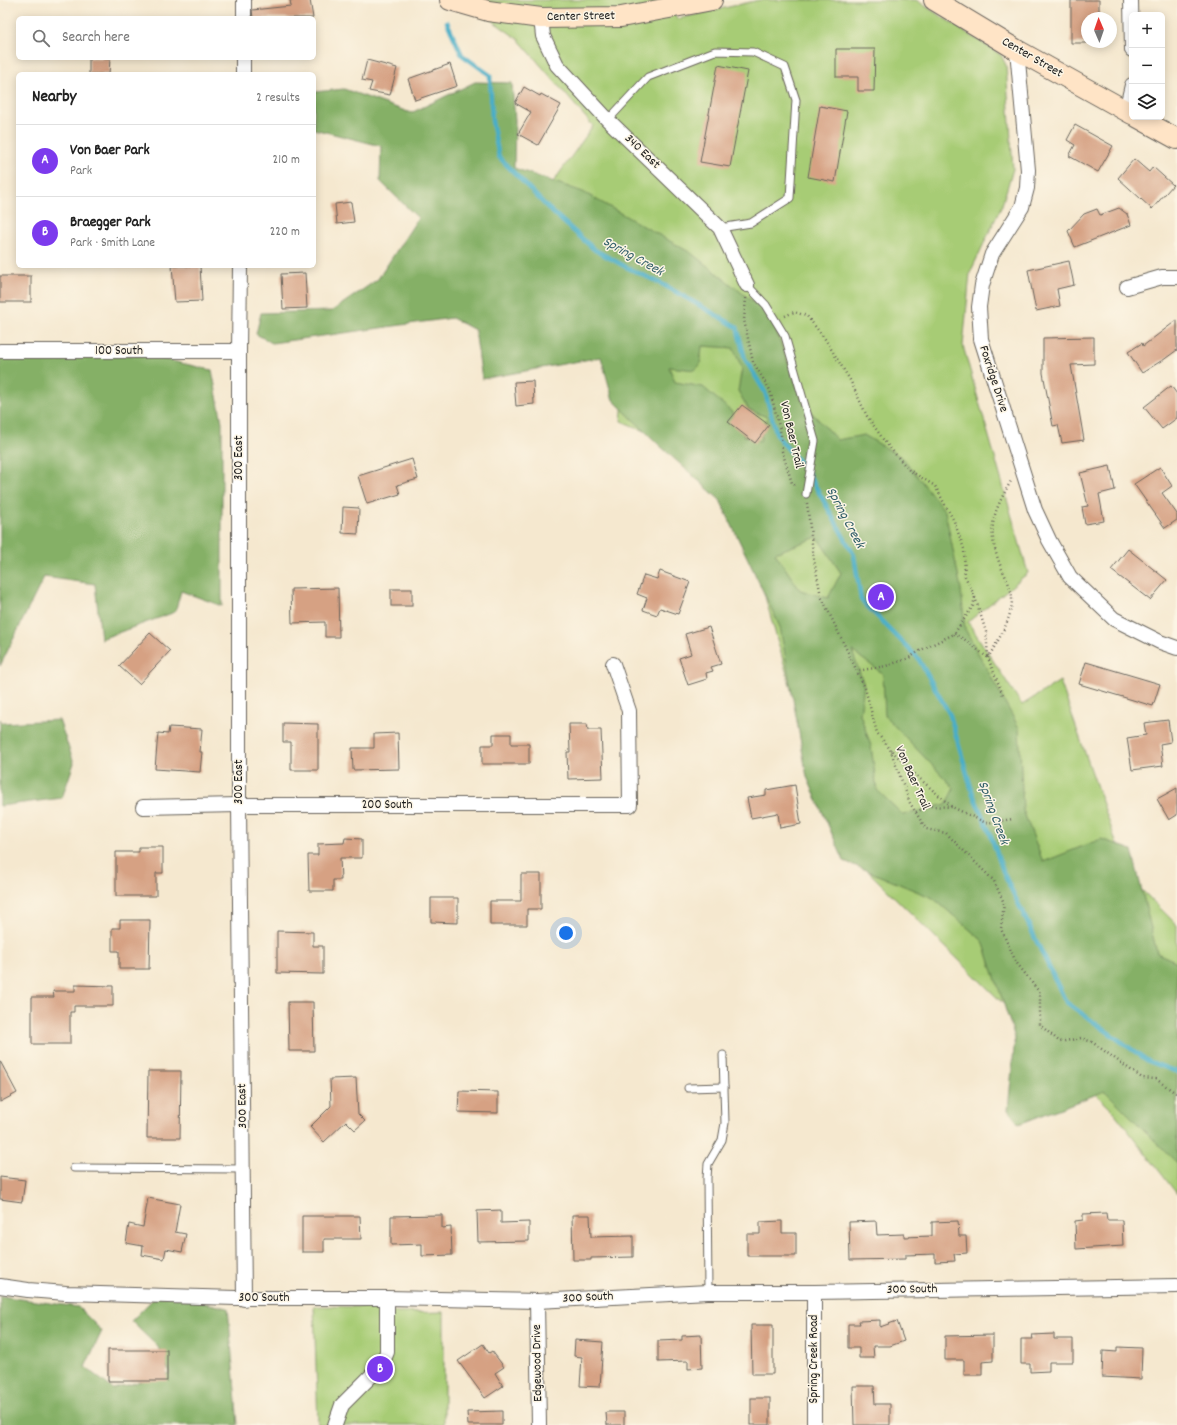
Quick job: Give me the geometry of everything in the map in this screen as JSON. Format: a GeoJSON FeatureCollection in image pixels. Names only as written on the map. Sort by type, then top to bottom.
{"type":"FeatureCollection","features":[{"type":"Feature","properties":{"kind":"street"},"geometry":{"type":"LineString","coordinates":[[244,0],[244,16]]}},
{"type":"Feature","properties":{"kind":"street","name":"Center Street"},"geometry":{"type":"LineString","coordinates":[[450,0],[488,11],[541,18],[621,17],[708,0]]}},
{"type":"Feature","properties":{"kind":"street","name":"Center Street"},"geometry":{"type":"LineString","coordinates":[[934,0],[1017,50],[1129,112]]}},
{"type":"Feature","properties":{"kind":"street"},"geometry":{"type":"LineString","coordinates":[[1131,0],[1132,48]]}},
{"type":"Feature","properties":{"kind":"street","name":"340 East"},"geometry":{"type":"LineString","coordinates":[[541,18],[543,36],[557,65],[608,120],[720,228],[747,285]]}},
{"type":"Feature","properties":{"kind":"street","name":"Foxridge Drive"},"geometry":{"type":"LineString","coordinates":[[1017,50],[1028,170],[1027,188],[1022,207],[992,254],[982,284],[979,307],[981,339],[1035,510],[1049,540],[1070,577],[1114,619],[1160,642],[1177,648]]}},
{"type":"Feature","properties":{"kind":"street"},"geometry":{"type":"LineString","coordinates":[[243,60],[243,72]]}},
{"type":"Feature","properties":{"kind":"street","name":"Center Street"},"geometry":{"type":"LineString","coordinates":[[1143,120],[1177,139]]}},
{"type":"Feature","properties":{"kind":"street","name":"300 East"},"geometry":{"type":"LineString","coordinates":[[240,268],[239,805],[244,1169],[244,1299]]}},
{"type":"Feature","properties":{"kind":"street"},"geometry":{"type":"LineString","coordinates":[[1127,287],[1162,276],[1177,278]]}},
{"type":"Feature","properties":{"kind":"street","name":"100 South"},"geometry":{"type":"LineString","coordinates":[[0,351],[239,351]]}},
{"type":"Feature","properties":{"kind":"street","name":"200 South"},"geometry":{"type":"LineString","coordinates":[[143,808],[239,805],[630,805],[629,711],[613,664]]}},
{"type":"Feature","properties":{"kind":"street","name":"300 South"},"geometry":{"type":"LineString","coordinates":[[0,1286],[66,1293],[244,1299],[387,1298],[537,1301],[708,1292],[814,1292],[1177,1286]]}},
{"type":"Feature","properties":{"kind":"street","name":"Spring Creek Road"},"geometry":{"type":"LineString","coordinates":[[814,1292],[814,1425]]}},
{"type":"Feature","properties":{"kind":"street"},"geometry":{"type":"LineString","coordinates":[[335,1425],[342,1405],[381,1366],[387,1352],[387,1298]]}},
{"type":"Feature","properties":{"kind":"street","name":"Edgewood Drive"},"geometry":{"type":"LineString","coordinates":[[537,1301],[540,1425]]}},
{"type":"Feature","properties":{"kind":"lane"},"geometry":{"type":"LineString","coordinates":[[608,120],[648,77],[715,51],[753,52],[785,67],[796,100],[790,198],[751,223],[720,228]]}},
{"type":"Feature","properties":{"kind":"lane"},"geometry":{"type":"LineString","coordinates":[[747,285],[766,305],[785,336],[815,441],[806,494]]}},
{"type":"Feature","properties":{"kind":"lane"},"geometry":{"type":"LineString","coordinates":[[708,1292],[707,1171],[708,1164],[722,1140],[725,1123],[723,1055]]}},
{"type":"Feature","properties":{"kind":"lane"},"geometry":{"type":"LineString","coordinates":[[688,1088],[724,1087]]}},
{"type":"Feature","properties":{"kind":"lane"},"geometry":{"type":"LineString","coordinates":[[74,1168],[244,1169]]}},
{"type":"Feature","properties":{"kind":"path","name":"Von Baer Trail"},"geometry":{"type":"LineString","coordinates":[[747,285],[744,320],[753,362],[770,390],[781,434],[782,451],[792,483],[806,494],[814,560],[821,596],[865,688],[878,732],[890,749],[910,803],[926,829],[946,833],[994,882],[1004,903],[1001,929],[1016,962],[1040,994],[1040,1025],[1060,1042],[1081,1038],[1092,1042],[1142,1078],[1156,1079],[1177,1094]]}},
{"type":"Feature","properties":{"kind":"path"},"geometry":{"type":"LineString","coordinates":[[781,329],[784,317],[794,312],[807,316],[825,339],[850,380],[867,416],[885,442],[909,470],[935,486],[954,521],[964,549],[965,576],[975,597],[986,632],[988,658],[1003,695]]}},
{"type":"Feature","properties":{"kind":"path"},"geometry":{"type":"LineString","coordinates":[[988,658],[1006,624],[1012,600],[1011,592],[996,553],[992,536],[994,514],[1000,500],[1021,465]]}},
{"type":"Feature","properties":{"kind":"path"},"geometry":{"type":"LineString","coordinates":[[857,671],[886,666],[909,658],[921,650],[954,634],[973,606],[975,597]]}},
{"type":"Feature","properties":{"kind":"path"},"geometry":{"type":"LineString","coordinates":[[954,634],[964,639],[988,658]]}},
{"type":"Feature","properties":{"kind":"path"},"geometry":{"type":"LineString","coordinates":[[890,749],[920,779],[952,807],[986,823],[1013,819]]}},
{"type":"Feature","properties":{"kind":"path"},"geometry":{"type":"LineString","coordinates":[[916,812],[929,806],[952,807]]}},
{"type":"Feature","properties":{"kind":"green space"},"geometry":{"type":"Polygon","coordinates":[[[463,0],[670,0],[677,19],[759,0],[916,0],[1001,55],[1006,65],[1013,169],[1002,205],[970,273],[963,346],[1028,573],[968,622],[1022,705],[1060,681],[1128,876],[1177,925],[1177,1194],[1113,1111],[833,837],[728,466],[621,421],[628,345],[551,185],[593,126],[518,39],[463,0]]]}},
{"type":"Feature","properties":{"kind":"green space"},"geometry":{"type":"Polygon","coordinates":[[[475,82],[512,83],[515,120],[514,168],[583,192],[691,253],[770,315],[803,403],[837,440],[864,435],[903,458],[945,511],[961,589],[965,629],[1019,728],[1023,810],[1043,862],[1101,839],[1132,850],[1157,953],[1177,962],[1177,1163],[1105,1091],[1019,1124],[1008,1110],[1015,1038],[983,941],[933,898],[844,861],[807,777],[780,627],[720,500],[659,445],[613,400],[601,357],[482,379],[475,330],[452,318],[272,343],[256,334],[261,313],[332,311],[378,279],[418,218],[380,181],[381,146],[316,130],[316,92],[344,89],[411,113],[475,82]],[[702,346],[700,365],[695,370],[669,367],[675,382],[703,387],[731,411],[745,437],[760,441],[767,417],[749,410],[738,391],[742,368],[733,348],[702,346]],[[817,537],[775,553],[800,590],[828,598],[841,573],[817,537]],[[852,651],[864,685],[860,714],[871,746],[877,790],[903,815],[946,804],[954,788],[885,716],[883,674],[852,651]]]}},
{"type":"Feature","properties":{"kind":"green space"},"geometry":{"type":"Polygon","coordinates":[[[145,355],[212,370],[222,422],[222,606],[181,591],[175,612],[101,639],[95,584],[44,577],[0,666],[0,356],[145,355]]]}},
{"type":"Feature","properties":{"kind":"green space"},"geometry":{"type":"Polygon","coordinates":[[[0,719],[2,723],[59,720],[74,763],[62,798],[0,806],[0,719]]]}},
{"type":"Feature","properties":{"kind":"green space"},"geometry":{"type":"Polygon","coordinates":[[[159,1293],[228,1308],[238,1425],[0,1425],[0,1296],[78,1307],[102,1331],[85,1367],[113,1389],[170,1373],[158,1347],[131,1321],[159,1293]]]}},
{"type":"Feature","properties":{"kind":"green space"},"geometry":{"type":"Polygon","coordinates":[[[314,1306],[373,1307],[398,1313],[444,1312],[444,1425],[318,1425],[314,1306]]]}},
{"type":"Feature","properties":{"kind":"building"},"geometry":{"type":"Polygon","coordinates":[[[290,0],[310,0],[313,16],[253,16],[252,10],[291,6],[290,0]]]}},
{"type":"Feature","properties":{"kind":"building"},"geometry":{"type":"Polygon","coordinates":[[[1071,0],[1099,0],[1099,12],[1081,12],[1081,43],[1071,43],[1071,0]]]}},
{"type":"Feature","properties":{"kind":"building"},"geometry":{"type":"Polygon","coordinates":[[[836,49],[875,49],[874,91],[858,91],[858,77],[836,77],[836,49]]]}},
{"type":"Feature","properties":{"kind":"building"},"geometry":{"type":"Polygon","coordinates":[[[89,60],[110,60],[109,72],[89,72],[89,60]]]}},
{"type":"Feature","properties":{"kind":"building"},"geometry":{"type":"Polygon","coordinates":[[[367,60],[397,68],[390,95],[369,91],[372,82],[362,80],[367,60]]]}},
{"type":"Feature","properties":{"kind":"building"},"geometry":{"type":"Polygon","coordinates":[[[450,64],[457,86],[415,100],[408,79],[450,64]]]}},
{"type":"Feature","properties":{"kind":"building"},"geometry":{"type":"Polygon","coordinates":[[[718,65],[748,71],[730,167],[700,162],[718,65]]]}},
{"type":"Feature","properties":{"kind":"building"},"geometry":{"type":"Polygon","coordinates":[[[524,87],[561,105],[538,145],[518,134],[531,112],[515,103],[524,87]]]}},
{"type":"Feature","properties":{"kind":"building"},"geometry":{"type":"Polygon","coordinates":[[[820,106],[847,111],[835,182],[808,177],[820,106]]]}},
{"type":"Feature","properties":{"kind":"building"},"geometry":{"type":"Polygon","coordinates":[[[1075,125],[1113,146],[1098,172],[1069,156],[1075,145],[1067,140],[1075,125]]]}},
{"type":"Feature","properties":{"kind":"building"},"geometry":{"type":"Polygon","coordinates":[[[1134,159],[1149,172],[1153,167],[1173,185],[1152,209],[1118,178],[1134,159]]]}},
{"type":"Feature","properties":{"kind":"building"},"geometry":{"type":"Polygon","coordinates":[[[351,202],[354,222],[337,224],[335,204],[351,202]]]}},
{"type":"Feature","properties":{"kind":"building"},"geometry":{"type":"Polygon","coordinates":[[[1119,208],[1127,214],[1131,225],[1075,247],[1068,231],[1084,214],[1097,209],[1100,215],[1119,208]]]}},
{"type":"Feature","properties":{"kind":"building"},"geometry":{"type":"Polygon","coordinates":[[[1069,261],[1074,285],[1057,289],[1060,306],[1036,311],[1028,270],[1069,261]]]}},
{"type":"Feature","properties":{"kind":"building"},"geometry":{"type":"Polygon","coordinates":[[[172,268],[200,268],[202,301],[175,302],[172,268]]]}},
{"type":"Feature","properties":{"kind":"building"},"geometry":{"type":"Polygon","coordinates":[[[305,273],[307,308],[283,309],[281,274],[305,273]]]}},
{"type":"Feature","properties":{"kind":"building"},"geometry":{"type":"Polygon","coordinates":[[[0,276],[31,276],[31,302],[0,302],[0,276]]]}},
{"type":"Feature","properties":{"kind":"building"},"geometry":{"type":"Polygon","coordinates":[[[1177,320],[1177,350],[1142,373],[1128,352],[1142,343],[1143,346],[1177,320]]]}},
{"type":"Feature","properties":{"kind":"building"},"geometry":{"type":"Polygon","coordinates":[[[1094,337],[1094,364],[1071,365],[1084,440],[1062,443],[1058,425],[1053,426],[1043,373],[1043,338],[1094,337]]]}},
{"type":"Feature","properties":{"kind":"building"},"geometry":{"type":"Polygon","coordinates":[[[533,381],[534,404],[516,406],[514,382],[533,381]]]}},
{"type":"Feature","properties":{"kind":"building"},"geometry":{"type":"Polygon","coordinates":[[[1171,386],[1177,394],[1177,418],[1162,429],[1144,407],[1171,386]]]}},
{"type":"Feature","properties":{"kind":"building"},"geometry":{"type":"Polygon","coordinates":[[[742,405],[769,425],[755,443],[728,422],[742,405]]]}},
{"type":"Feature","properties":{"kind":"building"},"geometry":{"type":"Polygon","coordinates":[[[412,459],[418,479],[397,485],[400,494],[367,504],[358,476],[412,459]]]}},
{"type":"Feature","properties":{"kind":"building"},"geometry":{"type":"Polygon","coordinates":[[[1110,466],[1115,490],[1099,494],[1104,521],[1085,524],[1082,507],[1088,506],[1080,473],[1110,466]]]}},
{"type":"Feature","properties":{"kind":"building"},"geometry":{"type":"Polygon","coordinates":[[[1160,467],[1172,486],[1162,493],[1177,514],[1177,520],[1165,528],[1134,484],[1160,467]]]}},
{"type":"Feature","properties":{"kind":"building"},"geometry":{"type":"Polygon","coordinates":[[[343,507],[359,508],[358,534],[342,533],[343,507]]]}},
{"type":"Feature","properties":{"kind":"building"},"geometry":{"type":"Polygon","coordinates":[[[1128,549],[1167,580],[1150,600],[1111,570],[1128,549]]]}},
{"type":"Feature","properties":{"kind":"building"},"geometry":{"type":"Polygon","coordinates":[[[660,571],[690,582],[678,614],[660,608],[657,615],[643,610],[647,598],[637,594],[644,575],[657,579],[660,571]]]}},
{"type":"Feature","properties":{"kind":"building"},"geometry":{"type":"Polygon","coordinates":[[[338,588],[339,637],[325,637],[325,622],[292,623],[291,589],[338,588]]]}},
{"type":"Feature","properties":{"kind":"building"},"geometry":{"type":"Polygon","coordinates":[[[391,589],[412,589],[412,606],[391,606],[391,589]]]}},
{"type":"Feature","properties":{"kind":"building"},"geometry":{"type":"Polygon","coordinates":[[[709,627],[721,664],[711,667],[713,671],[706,673],[707,679],[688,685],[679,658],[691,654],[685,634],[709,627]]]}},
{"type":"Feature","properties":{"kind":"building"},"geometry":{"type":"Polygon","coordinates":[[[150,633],[170,651],[139,684],[119,666],[150,633]]]}},
{"type":"Feature","properties":{"kind":"building"},"geometry":{"type":"Polygon","coordinates":[[[1086,662],[1160,684],[1153,706],[1079,684],[1086,662]]]}},
{"type":"Feature","properties":{"kind":"building"},"geometry":{"type":"Polygon","coordinates":[[[1168,720],[1171,742],[1160,744],[1163,766],[1132,770],[1127,738],[1146,735],[1144,723],[1168,720]]]}},
{"type":"Feature","properties":{"kind":"building"},"geometry":{"type":"Polygon","coordinates":[[[283,723],[318,724],[318,770],[291,770],[291,742],[283,742],[283,723]]]}},
{"type":"Feature","properties":{"kind":"building"},"geometry":{"type":"Polygon","coordinates":[[[569,724],[587,724],[588,730],[601,730],[603,778],[568,779],[567,752],[570,752],[569,724]]]}},
{"type":"Feature","properties":{"kind":"building"},"geometry":{"type":"Polygon","coordinates":[[[169,727],[202,729],[200,772],[155,769],[158,733],[168,734],[169,727]]]}},
{"type":"Feature","properties":{"kind":"building"},"geometry":{"type":"Polygon","coordinates":[[[398,733],[399,769],[353,770],[352,748],[374,748],[374,734],[398,733]]]}},
{"type":"Feature","properties":{"kind":"building"},"geometry":{"type":"Polygon","coordinates":[[[493,734],[511,734],[511,744],[529,744],[529,764],[482,764],[482,745],[493,745],[493,734]]]}},
{"type":"Feature","properties":{"kind":"building"},"geometry":{"type":"Polygon","coordinates":[[[795,785],[801,824],[780,828],[778,813],[751,818],[747,798],[766,795],[766,790],[795,785]]]}},
{"type":"Feature","properties":{"kind":"building"},"geometry":{"type":"Polygon","coordinates":[[[1177,788],[1177,815],[1169,820],[1157,799],[1177,788]]]}},
{"type":"Feature","properties":{"kind":"building"},"geometry":{"type":"Polygon","coordinates":[[[345,838],[362,839],[362,858],[340,858],[341,880],[333,880],[333,891],[309,891],[308,855],[318,855],[318,844],[344,843],[345,838]]]}},
{"type":"Feature","properties":{"kind":"building"},"geometry":{"type":"Polygon","coordinates":[[[139,847],[163,847],[163,873],[156,873],[156,896],[116,896],[116,852],[139,852],[139,847]]]}},
{"type":"Feature","properties":{"kind":"building"},"geometry":{"type":"Polygon","coordinates":[[[521,874],[541,874],[541,909],[527,909],[527,925],[490,925],[490,901],[521,901],[521,874]]]}},
{"type":"Feature","properties":{"kind":"building"},"geometry":{"type":"Polygon","coordinates":[[[431,898],[458,898],[458,923],[431,922],[431,898]]]}},
{"type":"Feature","properties":{"kind":"building"},"geometry":{"type":"Polygon","coordinates":[[[120,920],[150,920],[149,969],[119,969],[119,951],[112,951],[112,928],[120,928],[120,920]]]}},
{"type":"Feature","properties":{"kind":"building"},"geometry":{"type":"Polygon","coordinates":[[[277,931],[313,932],[313,946],[323,946],[323,974],[277,973],[277,931]]]}},
{"type":"Feature","properties":{"kind":"building"},"geometry":{"type":"Polygon","coordinates":[[[75,985],[113,986],[113,1006],[74,1006],[74,1012],[70,1012],[70,1044],[32,1044],[32,997],[54,997],[53,991],[75,991],[75,985]]]}},
{"type":"Feature","properties":{"kind":"building"},"geometry":{"type":"Polygon","coordinates":[[[288,1002],[313,1002],[314,1051],[289,1051],[288,1002]]]}},
{"type":"Feature","properties":{"kind":"building"},"geometry":{"type":"Polygon","coordinates":[[[0,1061],[17,1093],[0,1102],[0,1061]]]}},
{"type":"Feature","properties":{"kind":"building"},"geometry":{"type":"Polygon","coordinates":[[[148,1071],[181,1071],[180,1138],[147,1138],[148,1071]]]}},
{"type":"Feature","properties":{"kind":"building"},"geometry":{"type":"Polygon","coordinates":[[[356,1078],[358,1114],[365,1121],[355,1130],[346,1121],[324,1142],[310,1127],[331,1106],[330,1079],[356,1078]]]}},
{"type":"Feature","properties":{"kind":"building"},"geometry":{"type":"Polygon","coordinates":[[[459,1091],[498,1092],[498,1113],[458,1112],[459,1091]]]}},
{"type":"Feature","properties":{"kind":"building"},"geometry":{"type":"Polygon","coordinates":[[[0,1177],[25,1180],[22,1202],[0,1199],[0,1177]]]}},
{"type":"Feature","properties":{"kind":"building"},"geometry":{"type":"Polygon","coordinates":[[[148,1198],[180,1204],[175,1232],[186,1234],[182,1252],[166,1249],[164,1259],[142,1255],[143,1246],[126,1243],[129,1224],[143,1227],[148,1198]]]}},
{"type":"Feature","properties":{"kind":"building"},"geometry":{"type":"Polygon","coordinates":[[[501,1210],[501,1223],[529,1222],[529,1241],[478,1242],[477,1211],[501,1210]]]}},
{"type":"Feature","properties":{"kind":"building"},"geometry":{"type":"Polygon","coordinates":[[[1106,1213],[1107,1220],[1122,1220],[1123,1246],[1076,1249],[1075,1221],[1083,1220],[1083,1214],[1106,1213]]]}},
{"type":"Feature","properties":{"kind":"building"},"geometry":{"type":"Polygon","coordinates":[[[442,1215],[442,1228],[451,1227],[452,1255],[422,1256],[422,1244],[391,1245],[391,1216],[442,1215]]]}},
{"type":"Feature","properties":{"kind":"building"},"geometry":{"type":"Polygon","coordinates":[[[572,1215],[590,1215],[591,1237],[633,1236],[633,1257],[573,1260],[572,1215]]]}},
{"type":"Feature","properties":{"kind":"building"},"geometry":{"type":"Polygon","coordinates":[[[302,1216],[360,1216],[361,1239],[324,1239],[324,1252],[302,1252],[302,1216]]]}},
{"type":"Feature","properties":{"kind":"building"},"geometry":{"type":"Polygon","coordinates":[[[782,1221],[782,1233],[796,1233],[796,1256],[747,1256],[747,1234],[760,1234],[760,1222],[782,1221]]]}},
{"type":"Feature","properties":{"kind":"building"},"geometry":{"type":"Polygon","coordinates":[[[876,1221],[877,1235],[904,1234],[904,1237],[932,1236],[932,1222],[958,1221],[959,1236],[966,1236],[967,1253],[954,1254],[955,1261],[935,1262],[935,1254],[905,1255],[905,1259],[850,1260],[849,1222],[876,1221]]]}},
{"type":"Feature","properties":{"kind":"building"},"geometry":{"type":"Polygon","coordinates":[[[880,1320],[880,1327],[897,1321],[904,1341],[890,1346],[873,1346],[874,1358],[859,1358],[859,1348],[848,1348],[848,1324],[860,1324],[859,1321],[880,1320]]]}},
{"type":"Feature","properties":{"kind":"building"},"geometry":{"type":"Polygon","coordinates":[[[751,1325],[773,1325],[773,1374],[752,1374],[751,1325]]]}},
{"type":"Feature","properties":{"kind":"building"},"geometry":{"type":"Polygon","coordinates":[[[1054,1334],[1054,1339],[1073,1339],[1073,1362],[1049,1362],[1049,1371],[1030,1372],[1030,1364],[1021,1364],[1021,1339],[1033,1339],[1032,1335],[1054,1334]]]}},
{"type":"Feature","properties":{"kind":"building"},"geometry":{"type":"Polygon","coordinates":[[[701,1335],[702,1368],[688,1369],[688,1361],[658,1362],[658,1341],[682,1340],[682,1336],[701,1335]]]}},
{"type":"Feature","properties":{"kind":"building"},"geometry":{"type":"Polygon","coordinates":[[[993,1335],[993,1361],[982,1362],[982,1375],[964,1375],[964,1360],[945,1360],[945,1336],[993,1335]]]}},
{"type":"Feature","properties":{"kind":"building"},"geometry":{"type":"Polygon","coordinates":[[[575,1340],[603,1342],[600,1387],[580,1386],[582,1357],[574,1356],[575,1340]]]}},
{"type":"Feature","properties":{"kind":"building"},"geometry":{"type":"Polygon","coordinates":[[[483,1344],[489,1353],[492,1351],[504,1367],[495,1373],[503,1386],[485,1398],[458,1361],[483,1344]]]}},
{"type":"Feature","properties":{"kind":"building"},"geometry":{"type":"Polygon","coordinates":[[[1117,1347],[1142,1348],[1141,1379],[1102,1377],[1103,1351],[1117,1352],[1117,1347]]]}},
{"type":"Feature","properties":{"kind":"building"},"geometry":{"type":"Polygon","coordinates":[[[108,1350],[167,1350],[167,1381],[108,1381],[108,1350]]]}},
{"type":"Feature","properties":{"kind":"building"},"geometry":{"type":"Polygon","coordinates":[[[853,1386],[874,1386],[875,1404],[890,1404],[890,1425],[854,1425],[853,1386]]]}},
{"type":"Feature","properties":{"kind":"building"},"geometry":{"type":"Polygon","coordinates":[[[751,1398],[770,1398],[770,1425],[751,1425],[751,1398]]]}},
{"type":"Feature","properties":{"kind":"building"},"geometry":{"type":"Polygon","coordinates":[[[502,1411],[502,1425],[468,1425],[467,1412],[502,1411]]]}},
{"type":"Feature","properties":{"kind":"building"},"geometry":{"type":"Polygon","coordinates":[[[606,1412],[624,1412],[624,1425],[607,1425],[606,1412]]]}},
{"type":"Feature","properties":{"kind":"waterway","name":"Spring Creek"},"geometry":{"type":"LineString","coordinates":[[447,22],[462,55],[490,75],[492,121],[499,157],[549,209],[595,250],[662,284],[737,327],[745,359],[765,392],[777,436],[807,471],[854,555],[861,600],[918,658],[950,715],[973,794],[990,833],[1004,874],[1066,1002],[1148,1061],[1177,1072]]}},
{"type":"Feature","properties":{"kind":"place","name":"Von Baer Park"},"geometry":{"type":"Point","coordinates":[881,597]}},
{"type":"Feature","properties":{"kind":"place","name":"Braegger Park"},"geometry":{"type":"Point","coordinates":[380,1369]}}]}
